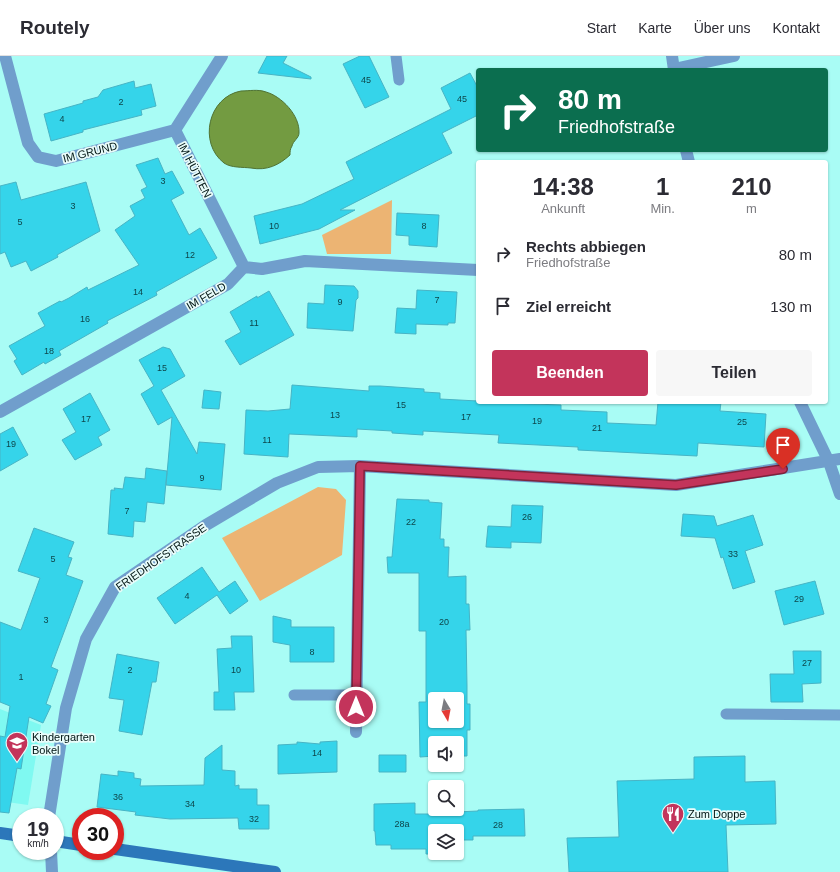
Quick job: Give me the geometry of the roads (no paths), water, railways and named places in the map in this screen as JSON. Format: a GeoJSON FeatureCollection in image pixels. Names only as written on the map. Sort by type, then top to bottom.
{"type":"FeatureCollection","features":[{"type":"Feature","properties":{"kind":"street","name":"IM GRUND"},"geometry":{"type":"LineString","coordinates":[[5,56],[28,143],[38,157],[56,161],[175,130]]}},
{"type":"Feature","properties":{"kind":"street","name":"IM HÜTTEN"},"geometry":{"type":"LineString","coordinates":[[222,56],[175,130],[244,267]]}},
{"type":"Feature","properties":{"kind":"street"},"geometry":{"type":"LineString","coordinates":[[672,56],[674,68]]}},
{"type":"Feature","properties":{"kind":"street"},"geometry":{"type":"LineString","coordinates":[[679,68],[734,56]]}},
{"type":"Feature","properties":{"kind":"street"},"geometry":{"type":"LineString","coordinates":[[244,267],[262,269],[304,261],[476,270]]}},
{"type":"Feature","properties":{"kind":"street","name":"IM FELD"},"geometry":{"type":"LineString","coordinates":[[0,412],[228,284],[244,267]]}},
{"type":"Feature","properties":{"kind":"street"},"geometry":{"type":"LineString","coordinates":[[801,404],[834,460],[840,494]]}},
{"type":"Feature","properties":{"kind":"street","name":"FRIEDHOFSTRASSE"},"geometry":{"type":"LineString","coordinates":[[50,808],[66,708],[86,640],[115,587],[206,525],[276,483],[318,467],[360,466],[676,485],[834,460]]}},
{"type":"Feature","properties":{"kind":"street"},"geometry":{"type":"LineString","coordinates":[[356,732],[360,466]]}},
{"type":"Feature","properties":{"kind":"street"},"geometry":{"type":"LineString","coordinates":[[0,833],[12,835]]}},
{"type":"Feature","properties":{"kind":"street"},"geometry":{"type":"LineString","coordinates":[[124,851],[275,872]]}},
{"type":"Feature","properties":{"kind":"street"},"geometry":{"type":"LineString","coordinates":[[51,860],[52,872]]}},
{"type":"Feature","properties":{"kind":"lane"},"geometry":{"type":"LineString","coordinates":[[396,56],[399,80]]}},
{"type":"Feature","properties":{"kind":"lane"},"geometry":{"type":"LineString","coordinates":[[294,695],[356,695]]}},
{"type":"Feature","properties":{"kind":"lane"},"geometry":{"type":"LineString","coordinates":[[726,714],[840,715]]}},
{"type":"Feature","properties":{"kind":"place","name":"Kindergarten Bokel"},"geometry":{"type":"Point","coordinates":[17,762]}},
{"type":"Feature","properties":{"kind":"place","name":"Zum Doppe"},"geometry":{"type":"Point","coordinates":[673,834]}}]}
